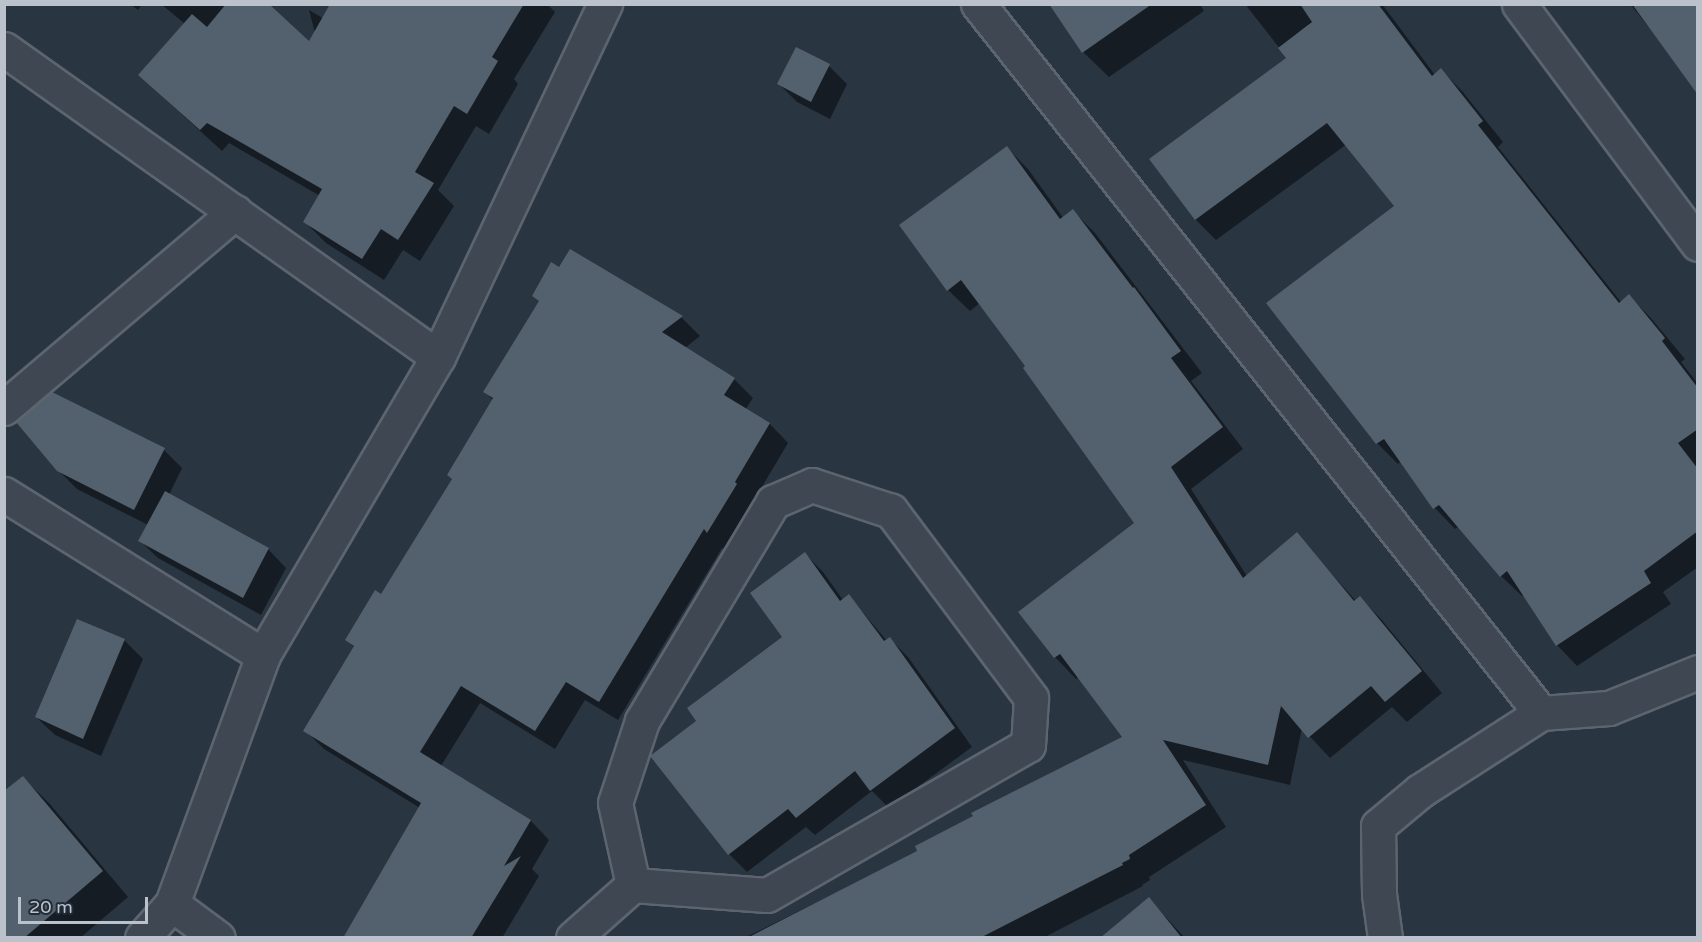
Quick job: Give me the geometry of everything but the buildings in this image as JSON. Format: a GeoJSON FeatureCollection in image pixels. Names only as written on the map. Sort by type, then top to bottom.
{"type":"FeatureCollection","features":[{"type":"Feature","properties":{"kind":"street"},"geometry":{"type":"LineString","coordinates":[[142,938],[172,904],[263,655],[438,357],[605,4]]}},
{"type":"Feature","properties":{"kind":"street"},"geometry":{"type":"LineString","coordinates":[[978,4],[1541,713]]}},
{"type":"Feature","properties":{"kind":"street"},"geometry":{"type":"LineString","coordinates":[[1519,4],[1698,244]]}},
{"type":"Feature","properties":{"kind":"street"},"geometry":{"type":"LineString","coordinates":[[4,49],[438,357]]}},
{"type":"Feature","properties":{"kind":"street"},"geometry":{"type":"LineString","coordinates":[[4,408],[235,212]]}},
{"type":"Feature","properties":{"kind":"street"},"geometry":{"type":"LineString","coordinates":[[573,938],[633,885],[767,895],[1028,745],[1031,698],[891,511],[812,485],[773,502],[642,721],[615,803],[633,885]]}},
{"type":"Feature","properties":{"kind":"street"},"geometry":{"type":"LineString","coordinates":[[4,494],[263,655]]}},
{"type":"Feature","properties":{"kind":"street"},"geometry":{"type":"LineString","coordinates":[[1384,938],[1379,894],[1378,826],[1420,791],[1541,713],[1609,708],[1698,672]]}},
{"type":"Feature","properties":{"kind":"street"},"geometry":{"type":"LineString","coordinates":[[172,904],[218,938]]}}]}
